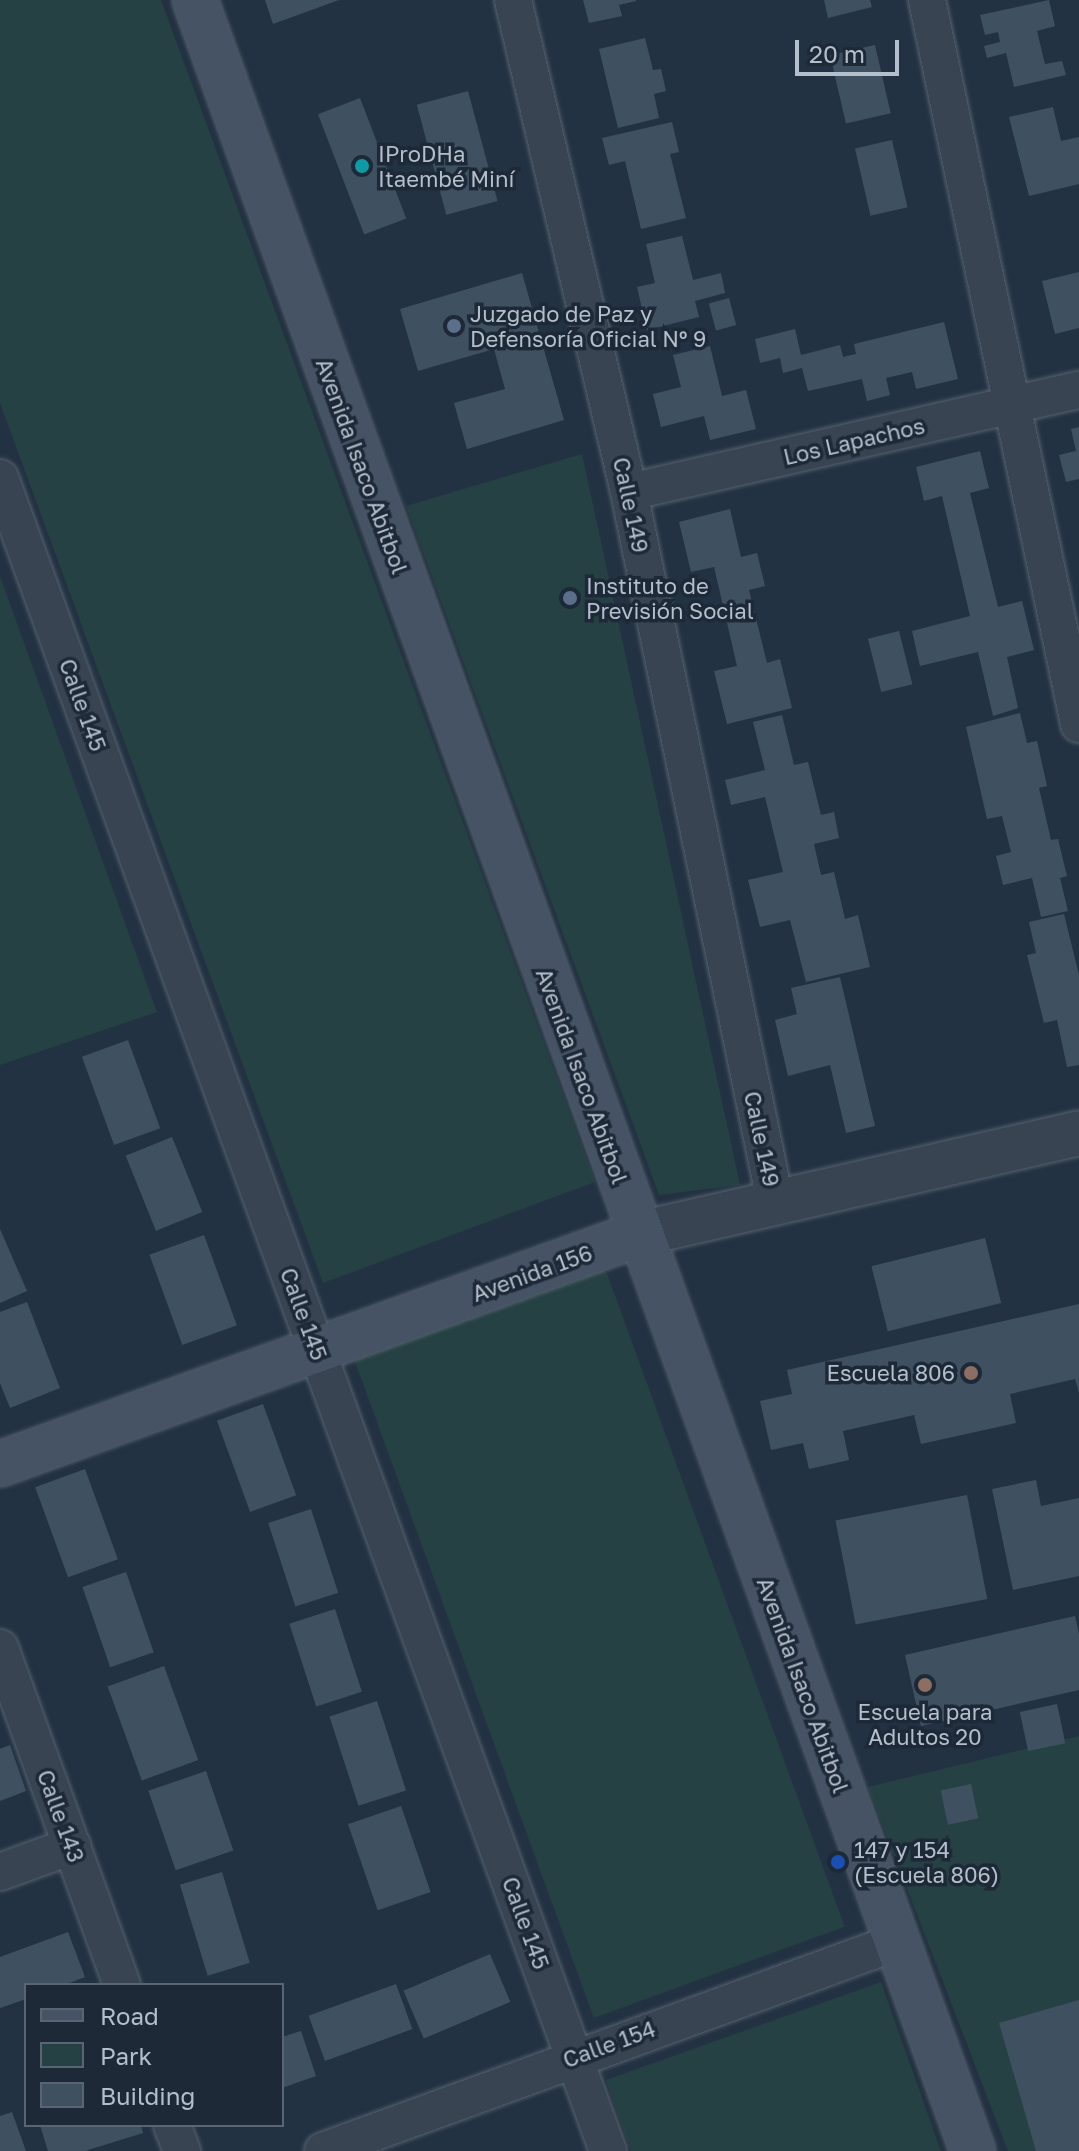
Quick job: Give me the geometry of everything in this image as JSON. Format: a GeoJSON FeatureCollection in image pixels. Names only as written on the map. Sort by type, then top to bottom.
{"type":"FeatureCollection","features":[{"type":"Feature","properties":{"kind":"main road","name":"Avenida Isaco Abitbol"},"geometry":{"type":"LineString","coordinates":[[195,0],[973,2151]]}},
{"type":"Feature","properties":{"kind":"main road","name":"Avenida 156"},"geometry":{"type":"LineString","coordinates":[[0,1464],[639,1234]]}},
{"type":"Feature","properties":{"kind":"street","name":"Calle 149"},"geometry":{"type":"LineString","coordinates":[[513,0],[629,492],[775,1200]]}},
{"type":"Feature","properties":{"kind":"street"},"geometry":{"type":"LineString","coordinates":[[927,0],[1079,724]]}},
{"type":"Feature","properties":{"kind":"street","name":"Los Lapachos"},"geometry":{"type":"LineString","coordinates":[[629,492],[1079,390]]}},
{"type":"Feature","properties":{"kind":"street","name":"Calle 145"},"geometry":{"type":"LineString","coordinates":[[0,478],[608,2151]]}},
{"type":"Feature","properties":{"kind":"street","name":"Avenida 156"},"geometry":{"type":"LineString","coordinates":[[639,1234],[775,1200],[1079,1133]]}},
{"type":"Feature","properties":{"kind":"street","name":"Calle 143"},"geometry":{"type":"LineString","coordinates":[[0,1648],[121,1983]]}},
{"type":"Feature","properties":{"kind":"street"},"geometry":{"type":"LineString","coordinates":[[0,1872],[72,1846]]}},
{"type":"Feature","properties":{"kind":"street","name":"Calle 154"},"geometry":{"type":"LineString","coordinates":[[323,2151],[574,2057],[897,1942]]}},
{"type":"Feature","properties":{"kind":"street"},"geometry":{"type":"LineString","coordinates":[[173,2127],[182,2151]]}},
{"type":"Feature","properties":{"kind":"green space"},"geometry":{"type":"Polygon","coordinates":[[[0,0],[161,0],[595,1182],[323,1283],[0,403],[0,0]]]}},
{"type":"Feature","properties":{"kind":"green space"},"geometry":{"type":"Polygon","coordinates":[[[582,454],[740,1185],[659,1195],[406,506],[582,454]]]}},
{"type":"Feature","properties":{"kind":"green space"},"geometry":{"type":"Polygon","coordinates":[[[0,576],[157,1012],[0,1065],[0,576]]]}},
{"type":"Feature","properties":{"kind":"green space"},"geometry":{"type":"Polygon","coordinates":[[[605,1268],[845,1927],[594,2018],[354,1359],[605,1268]]]}},
{"type":"Feature","properties":{"kind":"green space"},"geometry":{"type":"Polygon","coordinates":[[[1079,1736],[1079,2151],[1008,2151],[868,1787],[1079,1736]]]}},
{"type":"Feature","properties":{"kind":"green space"},"geometry":{"type":"Polygon","coordinates":[[[881,1982],[941,2151],[631,2151],[606,2080],[881,1982]]]}},
{"type":"Feature","properties":{"kind":"building"},"geometry":{"type":"Polygon","coordinates":[[[265,0],[339,0],[273,24],[265,0]]]}},
{"type":"Feature","properties":{"kind":"building"},"geometry":{"type":"Polygon","coordinates":[[[583,0],[636,1],[619,5],[622,16],[589,23],[583,0]]]}},
{"type":"Feature","properties":{"kind":"building"},"geometry":{"type":"Polygon","coordinates":[[[824,0],[870,0],[872,7],[828,18],[824,0]]]}},
{"type":"Feature","properties":{"kind":"building"},"geometry":{"type":"Polygon","coordinates":[[[1049,0],[1055,26],[1037,31],[1045,64],[1062,61],[1066,75],[1014,87],[1006,53],[987,58],[984,46],[1000,42],[998,32],[985,35],[980,15],[1049,0]]]}},
{"type":"Feature","properties":{"kind":"building"},"geometry":{"type":"Polygon","coordinates":[[[645,38],[653,70],[661,69],[666,91],[654,94],[659,118],[618,128],[599,49],[645,38]]]}},
{"type":"Feature","properties":{"kind":"building"},"geometry":{"type":"Polygon","coordinates":[[[875,45],[891,113],[846,124],[830,55],[875,45]]]}},
{"type":"Feature","properties":{"kind":"building"},"geometry":{"type":"Polygon","coordinates":[[[468,91],[498,201],[446,215],[417,105],[468,91]]]}},
{"type":"Feature","properties":{"kind":"building","name":"IProDHa Itaembé Miní"},"geometry":{"type":"Polygon","coordinates":[[[360,98],[406,218],[364,235],[318,114],[360,98]]]}},
{"type":"Feature","properties":{"kind":"building"},"geometry":{"type":"Polygon","coordinates":[[[1053,107],[1061,141],[1079,137],[1079,184],[1029,196],[1009,117],[1053,107]]]}},
{"type":"Feature","properties":{"kind":"building"},"geometry":{"type":"Polygon","coordinates":[[[672,122],[679,152],[670,154],[686,218],[641,229],[625,161],[609,165],[602,138],[672,122]]]}},
{"type":"Feature","properties":{"kind":"building"},"geometry":{"type":"Polygon","coordinates":[[[892,140],[908,207],[870,216],[855,149],[892,140]]]}},
{"type":"Feature","properties":{"kind":"building"},"geometry":{"type":"Polygon","coordinates":[[[682,236],[693,280],[721,273],[725,293],[695,301],[699,317],[647,330],[637,287],[655,283],[646,244],[682,236]]]}},
{"type":"Feature","properties":{"kind":"building"},"geometry":{"type":"Polygon","coordinates":[[[1079,272],[1079,328],[1055,334],[1042,281],[1079,272]]]}},
{"type":"Feature","properties":{"kind":"building"},"geometry":{"type":"Polygon","coordinates":[[[522,273],[564,420],[467,449],[454,403],[505,389],[494,349],[418,371],[400,309],[522,273]]]}},
{"type":"Feature","properties":{"kind":"building"},"geometry":{"type":"Polygon","coordinates":[[[729,298],[736,325],[716,330],[709,303],[729,298]]]}},
{"type":"Feature","properties":{"kind":"building"},"geometry":{"type":"Polygon","coordinates":[[[944,322],[958,379],[916,389],[912,372],[886,378],[890,395],[867,401],[862,379],[808,391],[802,368],[783,373],[780,358],[760,363],[755,339],[795,329],[801,355],[840,345],[843,357],[856,354],[854,344],[944,322]]]}},
{"type":"Feature","properties":{"kind":"building"},"geometry":{"type":"Polygon","coordinates":[[[710,346],[722,396],[746,390],[756,429],[710,440],[704,416],[661,427],[653,394],[681,387],[673,355],[710,346]]]}},
{"type":"Feature","properties":{"kind":"building"},"geometry":{"type":"Polygon","coordinates":[[[1079,427],[1079,479],[1066,482],[1059,455],[1076,451],[1071,429],[1079,427]]]}},
{"type":"Feature","properties":{"kind":"building"},"geometry":{"type":"Polygon","coordinates":[[[980,451],[989,488],[970,493],[998,607],[1022,601],[1034,650],[1007,657],[1018,708],[993,716],[978,652],[920,666],[912,631],[970,616],[942,496],[924,501],[916,467],[980,451]]]}},
{"type":"Feature","properties":{"kind":"building"},"geometry":{"type":"Polygon","coordinates":[[[730,509],[741,557],[757,553],[765,586],[749,590],[767,663],[780,659],[792,708],[727,724],[714,671],[737,666],[714,567],[691,572],[679,522],[730,509]]]}},
{"type":"Feature","properties":{"kind":"building"},"geometry":{"type":"Polygon","coordinates":[[[899,631],[912,684],[881,692],[868,639],[899,631]]]}},
{"type":"Feature","properties":{"kind":"building"},"geometry":{"type":"Polygon","coordinates":[[[1020,713],[1027,743],[1037,741],[1047,786],[1039,788],[1051,840],[1058,839],[1067,876],[1060,878],[1068,911],[1041,917],[1032,878],[1003,885],[996,856],[1011,852],[1002,816],[987,819],[966,727],[1020,713]]]}},
{"type":"Feature","properties":{"kind":"building"},"geometry":{"type":"Polygon","coordinates":[[[782,715],[794,765],[808,762],[821,815],[834,812],[839,838],[814,844],[821,875],[834,872],[845,919],[858,915],[870,967],[806,982],[790,920],[760,927],[748,880],[783,872],[765,797],[731,805],[725,780],[765,770],[753,722],[782,715]]]}},
{"type":"Feature","properties":{"kind":"building"},"geometry":{"type":"Polygon","coordinates":[[[1064,914],[1079,975],[1079,1065],[1067,1067],[1057,1020],[1044,1023],[1027,955],[1036,953],[1029,922],[1064,914]]]}},
{"type":"Feature","properties":{"kind":"building"},"geometry":{"type":"Polygon","coordinates":[[[840,977],[875,1126],[846,1133],[830,1065],[788,1076],[775,1020],[797,1014],[791,988],[840,977]]]}},
{"type":"Feature","properties":{"kind":"building"},"geometry":{"type":"Polygon","coordinates":[[[128,1040],[160,1128],[114,1145],[82,1057],[128,1040]]]}},
{"type":"Feature","properties":{"kind":"building"},"geometry":{"type":"Polygon","coordinates":[[[172,1137],[202,1212],[156,1231],[126,1156],[172,1137]]]}},
{"type":"Feature","properties":{"kind":"building"},"geometry":{"type":"Polygon","coordinates":[[[0,1229],[27,1291],[0,1303],[0,1229]]]}},
{"type":"Feature","properties":{"kind":"building"},"geometry":{"type":"Polygon","coordinates":[[[204,1235],[237,1325],[182,1345],[149,1255],[204,1235]]]}},
{"type":"Feature","properties":{"kind":"building"},"geometry":{"type":"Polygon","coordinates":[[[985,1238],[1001,1303],[888,1331],[871,1266],[985,1238]]]}},
{"type":"Feature","properties":{"kind":"building"},"geometry":{"type":"Polygon","coordinates":[[[27,1302],[60,1388],[10,1408],[0,1383],[0,1312],[27,1302]]]}},
{"type":"Feature","properties":{"kind":"building"},"geometry":{"type":"Polygon","coordinates":[[[1079,1304],[1079,1393],[1075,1379],[1010,1394],[1016,1423],[921,1444],[914,1415],[843,1431],[849,1460],[809,1469],[803,1443],[771,1450],[760,1401],[792,1394],[787,1370],[1079,1304]]]}},
{"type":"Feature","properties":{"kind":"building"},"geometry":{"type":"Polygon","coordinates":[[[263,1404],[296,1495],[250,1512],[217,1421],[263,1404]]]}},
{"type":"Feature","properties":{"kind":"building"},"geometry":{"type":"Polygon","coordinates":[[[85,1469],[118,1559],[68,1577],[35,1487],[85,1469]]]}},
{"type":"Feature","properties":{"kind":"building"},"geometry":{"type":"Polygon","coordinates":[[[1036,1480],[1041,1506],[1079,1498],[1079,1576],[1013,1590],[992,1489],[1036,1480]]]}},
{"type":"Feature","properties":{"kind":"building"},"geometry":{"type":"Polygon","coordinates":[[[967,1495],[987,1599],[856,1625],[835,1521],[967,1495]]]}},
{"type":"Feature","properties":{"kind":"building"},"geometry":{"type":"Polygon","coordinates":[[[311,1509],[338,1593],[295,1607],[268,1523],[311,1509]]]}},
{"type":"Feature","properties":{"kind":"building"},"geometry":{"type":"Polygon","coordinates":[[[126,1572],[154,1652],[110,1667],[83,1587],[126,1572]]]}},
{"type":"Feature","properties":{"kind":"building"},"geometry":{"type":"Polygon","coordinates":[[[335,1609],[362,1692],[316,1707],[289,1624],[335,1609]]]}},
{"type":"Feature","properties":{"kind":"building"},"geometry":{"type":"Polygon","coordinates":[[[1075,1616],[1079,1634],[1079,1690],[921,1726],[905,1655],[1075,1616]]]}},
{"type":"Feature","properties":{"kind":"building"},"geometry":{"type":"Polygon","coordinates":[[[164,1666],[198,1760],[142,1780],[108,1687],[164,1666]]]}},
{"type":"Feature","properties":{"kind":"building"},"geometry":{"type":"Polygon","coordinates":[[[377,1701],[406,1790],[358,1806],[329,1716],[377,1701]]]}},
{"type":"Feature","properties":{"kind":"building"},"geometry":{"type":"Polygon","coordinates":[[[1057,1704],[1065,1743],[1028,1751],[1020,1712],[1057,1704]]]}},
{"type":"Feature","properties":{"kind":"building"},"geometry":{"type":"Polygon","coordinates":[[[10,1745],[26,1791],[0,1801],[0,1749],[10,1745]]]}},
{"type":"Feature","properties":{"kind":"building"},"geometry":{"type":"Polygon","coordinates":[[[206,1771],[233,1850],[176,1870],[148,1791],[206,1771]]]}},
{"type":"Feature","properties":{"kind":"building"},"geometry":{"type":"Polygon","coordinates":[[[971,1784],[978,1818],[948,1825],[941,1790],[971,1784]]]}},
{"type":"Feature","properties":{"kind":"building"},"geometry":{"type":"Polygon","coordinates":[[[401,1806],[431,1892],[378,1910],[348,1824],[401,1806]]]}},
{"type":"Feature","properties":{"kind":"building"},"geometry":{"type":"Polygon","coordinates":[[[222,1872],[250,1963],[208,1976],[180,1885],[222,1872]]]}},
{"type":"Feature","properties":{"kind":"building"},"geometry":{"type":"Polygon","coordinates":[[[68,1932],[85,1977],[69,1983],[24,1983],[24,2000],[0,2008],[0,1957],[68,1932]]]}},
{"type":"Feature","properties":{"kind":"building"},"geometry":{"type":"Polygon","coordinates":[[[490,1954],[510,2002],[424,2039],[403,1991],[490,1954]]]}},
{"type":"Feature","properties":{"kind":"building"},"geometry":{"type":"Polygon","coordinates":[[[396,1984],[412,2029],[325,2061],[309,2016],[396,1984]]]}},
{"type":"Feature","properties":{"kind":"building"},"geometry":{"type":"Polygon","coordinates":[[[1079,2000],[1079,2151],[1036,2151],[999,2023],[1079,2000]]]}},
{"type":"Feature","properties":{"kind":"building"},"geometry":{"type":"Polygon","coordinates":[[[301,2031],[316,2076],[284,2087],[284,2036],[301,2031]]]}},
{"type":"Feature","properties":{"kind":"building"},"geometry":{"type":"Polygon","coordinates":[[[12,2112],[26,2151],[0,2151],[0,2116],[12,2112]]]}},
{"type":"Feature","properties":{"kind":"building"},"geometry":{"type":"Polygon","coordinates":[[[41,2127],[142,2127],[143,2133],[85,2151],[48,2151],[41,2127]]]}},
{"type":"Feature","properties":{"kind":"place","name":"IProDHa Itaembé Miní"},"geometry":{"type":"Point","coordinates":[362,166]}},
{"type":"Feature","properties":{"kind":"place","name":"Juzgado de Paz y Defensoría Oficial Nº 9"},"geometry":{"type":"Point","coordinates":[454,326]}},
{"type":"Feature","properties":{"kind":"place","name":"Instituto de Previsión Social"},"geometry":{"type":"Point","coordinates":[570,598]}},
{"type":"Feature","properties":{"kind":"place","name":"Escuela 806"},"geometry":{"type":"Point","coordinates":[971,1373]}},
{"type":"Feature","properties":{"kind":"place","name":"Escuela para Adultos 20"},"geometry":{"type":"Point","coordinates":[925,1685]}},
{"type":"Feature","properties":{"kind":"place","name":"147 y 154 (Escuela 806)"},"geometry":{"type":"Point","coordinates":[838,1862]}}]}
